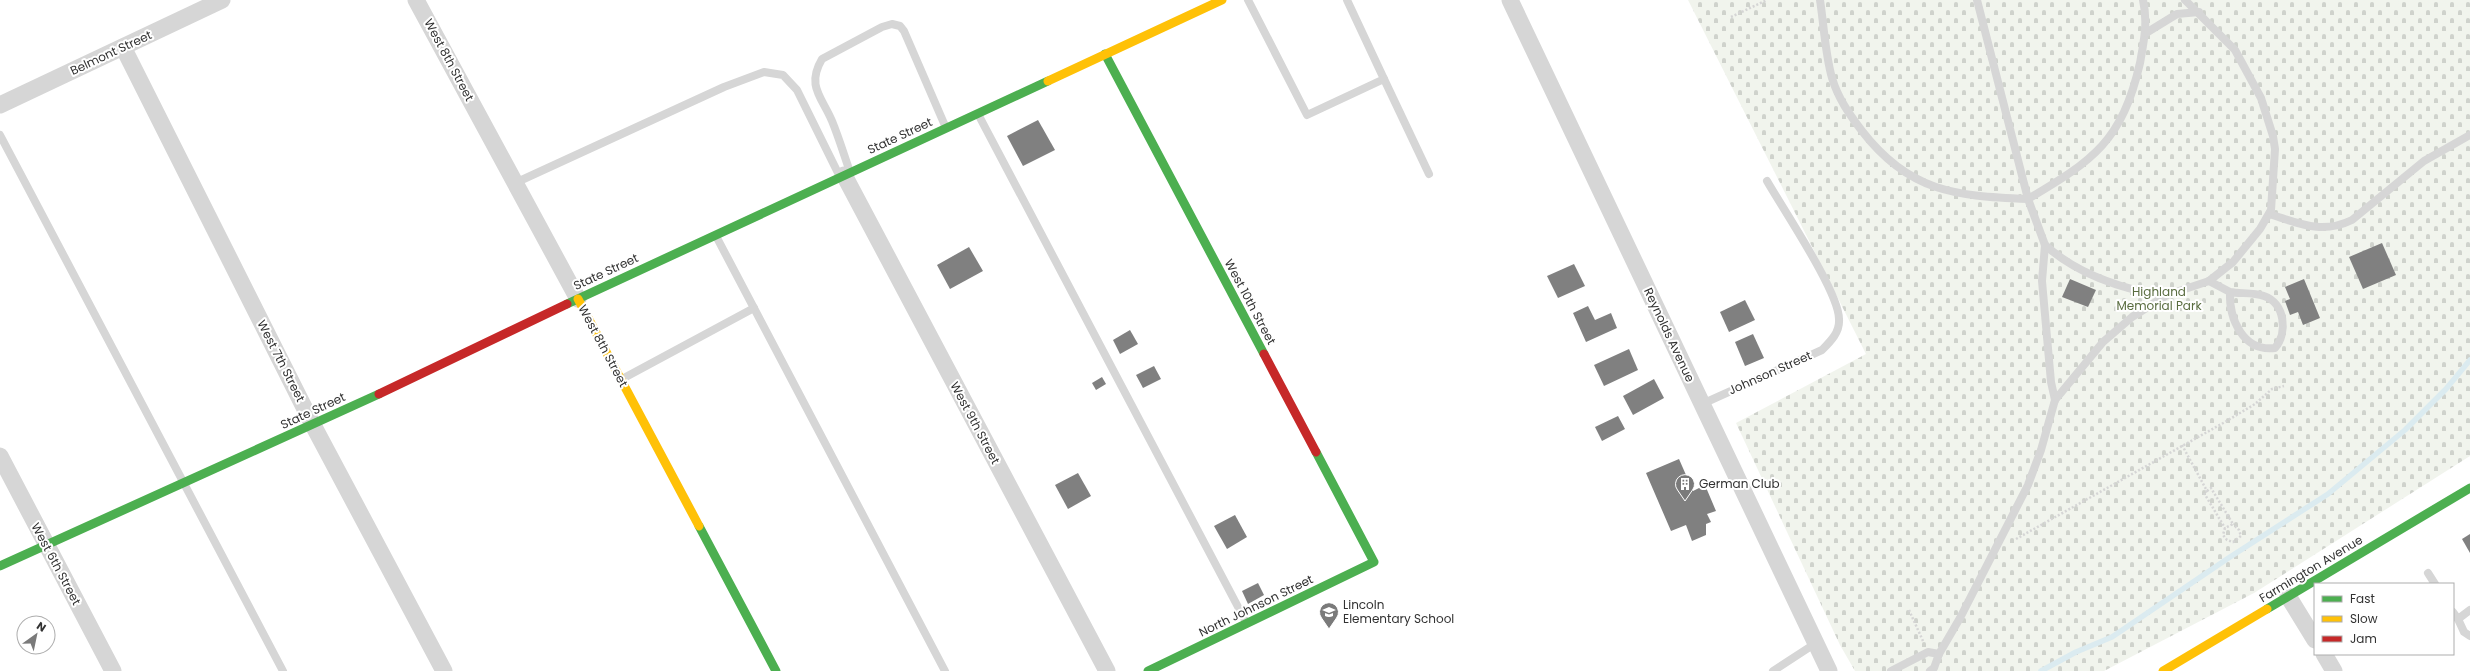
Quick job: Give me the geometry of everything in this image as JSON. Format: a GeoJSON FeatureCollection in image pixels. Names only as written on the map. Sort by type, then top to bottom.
{"type":"FeatureCollection","features":[{"type":"Feature","properties":{"kind":"street","name":"Belmont Street"},"geometry":{"type":"LineString","coordinates":[[0,106],[222,0]]}},
{"type":"Feature","properties":{"kind":"street","name":"West 8th Street"},"geometry":{"type":"LineString","coordinates":[[416,0],[578,299],[776,671]]}},
{"type":"Feature","properties":{"kind":"street","name":"State Street"},"geometry":{"type":"LineString","coordinates":[[0,566],[313,425],[578,299],[1222,0]]}},
{"type":"Feature","properties":{"kind":"street","name":"Reynolds Avenue"},"geometry":{"type":"LineString","coordinates":[[1510,0],[1829,671]]}},
{"type":"Feature","properties":{"kind":"street","name":"West 7th Street"},"geometry":{"type":"LineString","coordinates":[[123,47],[313,425],[444,671]]}},
{"type":"Feature","properties":{"kind":"street","name":"West 10th Street"},"geometry":{"type":"LineString","coordinates":[[1105,54],[1374,562]]}},
{"type":"Feature","properties":{"kind":"street","name":"West 9th Street"},"geometry":{"type":"LineString","coordinates":[[845,175],[1107,671]]}},
{"type":"Feature","properties":{"kind":"street","name":"West 6th Street"},"geometry":{"type":"LineString","coordinates":[[0,456],[45,546],[113,671]]}},
{"type":"Feature","properties":{"kind":"street","name":"Farmington Avenue"},"geometry":{"type":"LineString","coordinates":[[2163,671],[2470,488]]}},
{"type":"Feature","properties":{"kind":"street","name":"North Johnson Street"},"geometry":{"type":"LineString","coordinates":[[1148,671],[1374,562]]}},
{"type":"Feature","properties":{"kind":"street"},"geometry":{"type":"LineString","coordinates":[[2288,596],[2314,638]]}},
{"type":"Feature","properties":{"kind":"street"},"geometry":{"type":"LineString","coordinates":[[2325,655],[2334,671]]}},
{"type":"Feature","properties":{"kind":"lane"},"geometry":{"type":"LineString","coordinates":[[1248,0],[1307,115],[1384,79]]}},
{"type":"Feature","properties":{"kind":"lane"},"geometry":{"type":"LineString","coordinates":[[1347,0],[1429,174]]}},
{"type":"Feature","properties":{"kind":"lane"},"geometry":{"type":"LineString","coordinates":[[1820,0],[1827,57],[1838,96],[1849,114],[1882,155],[1913,177],[1944,190],[1967,195],[2028,199],[2086,163],[2119,123],[2127,110],[2134,87],[2146,33],[2143,0]]}},
{"type":"Feature","properties":{"kind":"lane"},"geometry":{"type":"LineString","coordinates":[[1977,0],[2028,199],[2045,245],[2042,281],[2050,382],[2055,400]]}},
{"type":"Feature","properties":{"kind":"lane"},"geometry":{"type":"LineString","coordinates":[[1930,671],[1934,668],[1939,654],[1995,552],[2035,468],[2055,400],[2078,370],[2116,330],[2146,307],[2164,296],[2209,281],[2233,262],[2269,214],[2273,201],[2276,149],[2266,111],[2254,84],[2235,50],[2199,12],[2185,0]]}},
{"type":"Feature","properties":{"kind":"lane"},"geometry":{"type":"LineString","coordinates":[[2146,33],[2177,14],[2199,12]]}},
{"type":"Feature","properties":{"kind":"lane"},"geometry":{"type":"LineString","coordinates":[[845,175],[832,121],[816,91],[814,77],[822,59],[882,28],[892,24],[900,26],[904,31],[946,128]]}},
{"type":"Feature","properties":{"kind":"lane"},"geometry":{"type":"LineString","coordinates":[[515,183],[724,87],[764,72],[783,75],[797,90],[845,175]]}},
{"type":"Feature","properties":{"kind":"lane"},"geometry":{"type":"LineString","coordinates":[[977,113],[1247,624]]}},
{"type":"Feature","properties":{"kind":"lane"},"geometry":{"type":"LineString","coordinates":[[0,135],[283,671]]}},
{"type":"Feature","properties":{"kind":"lane"},"geometry":{"type":"LineString","coordinates":[[2269,214],[2312,227],[2338,227],[2352,220],[2424,161],[2470,135]]}},
{"type":"Feature","properties":{"kind":"lane","name":"Johnson Street"},"geometry":{"type":"LineString","coordinates":[[1702,404],[1822,350],[1835,338],[1839,319],[1830,289],[1767,181]]}},
{"type":"Feature","properties":{"kind":"lane"},"geometry":{"type":"LineString","coordinates":[[715,235],[944,671]]}},
{"type":"Feature","properties":{"kind":"lane"},"geometry":{"type":"LineString","coordinates":[[2045,245],[2055,254],[2094,276],[2164,296]]}},
{"type":"Feature","properties":{"kind":"lane"},"geometry":{"type":"LineString","coordinates":[[2209,281],[2230,292],[2264,296],[2278,308],[2283,323],[2283,331],[2280,341],[2275,348],[2262,348],[2248,341],[2235,322],[2230,303],[2230,292]]}},
{"type":"Feature","properties":{"kind":"lane"},"geometry":{"type":"LineString","coordinates":[[621,380],[754,308]]}},
{"type":"Feature","properties":{"kind":"lane"},"geometry":{"type":"LineString","coordinates":[[2428,573],[2434,583]]}},
{"type":"Feature","properties":{"kind":"lane"},"geometry":{"type":"LineString","coordinates":[[2458,619],[2470,610]]}},
{"type":"Feature","properties":{"kind":"lane"},"geometry":{"type":"LineString","coordinates":[[2454,613],[2464,632],[2470,636]]}},
{"type":"Feature","properties":{"kind":"lane"},"geometry":{"type":"LineString","coordinates":[[1773,671],[1816,643]]}},
{"type":"Feature","properties":{"kind":"lane"},"geometry":{"type":"LineString","coordinates":[[1891,671],[1928,652],[1939,654]]}},
{"type":"Feature","properties":{"kind":"path"},"geometry":{"type":"LineString","coordinates":[[1731,17],[1767,0]]}},
{"type":"Feature","properties":{"kind":"path"},"geometry":{"type":"LineString","coordinates":[[1995,552],[2254,404],[2272,389],[2284,386]]}},
{"type":"Feature","properties":{"kind":"path"},"geometry":{"type":"LineString","coordinates":[[2182,445],[2207,491]]}},
{"type":"Feature","properties":{"kind":"path"},"geometry":{"type":"LineString","coordinates":[[2211,488],[2240,533],[2238,540],[2233,542],[2227,540],[2223,535],[2225,528],[2204,493],[2207,491],[2211,488]]}},
{"type":"Feature","properties":{"kind":"path"},"geometry":{"type":"LineString","coordinates":[[2225,528],[2233,524]]}},
{"type":"Feature","properties":{"kind":"path"},"geometry":{"type":"LineString","coordinates":[[1909,610],[1928,652]]}},
{"type":"Feature","properties":{"kind":"green space","name":"Highland Memorial Park"},"geometry":{"type":"Polygon","coordinates":[[[1688,0],[2470,0],[2470,456],[2254,593],[2104,671],[1855,671],[1840,645],[1736,423],[1866,354],[1688,0]]]}},
{"type":"Feature","properties":{"kind":"building"},"geometry":{"type":"Polygon","coordinates":[[[1038,120],[1055,150],[1023,166],[1007,136],[1038,120]]]}},
{"type":"Feature","properties":{"kind":"building"},"geometry":{"type":"Polygon","coordinates":[[[2382,243],[2396,275],[2363,289],[2349,257],[2382,243]]]}},
{"type":"Feature","properties":{"kind":"building"},"geometry":{"type":"Polygon","coordinates":[[[969,247],[983,271],[950,289],[937,265],[969,247]]]}},
{"type":"Feature","properties":{"kind":"building"},"geometry":{"type":"Polygon","coordinates":[[[1574,264],[1585,286],[1558,298],[1547,276],[1574,264]]]}},
{"type":"Feature","properties":{"kind":"building"},"geometry":{"type":"Polygon","coordinates":[[[2070,279],[2096,290],[2088,307],[2062,297],[2070,279]]]}},
{"type":"Feature","properties":{"kind":"building"},"geometry":{"type":"Polygon","coordinates":[[[2304,279],[2320,318],[2303,325],[2298,312],[2290,315],[2285,301],[2290,299],[2285,287],[2304,279]]]}},
{"type":"Feature","properties":{"kind":"building"},"geometry":{"type":"Polygon","coordinates":[[[1745,300],[1755,320],[1729,332],[1720,312],[1745,300]]]}},
{"type":"Feature","properties":{"kind":"building"},"geometry":{"type":"Polygon","coordinates":[[[1588,306],[1595,320],[1611,313],[1617,328],[1586,342],[1573,313],[1588,306]]]}},
{"type":"Feature","properties":{"kind":"building"},"geometry":{"type":"Polygon","coordinates":[[[1130,330],[1138,344],[1120,354],[1113,340],[1130,330]]]}},
{"type":"Feature","properties":{"kind":"building"},"geometry":{"type":"Polygon","coordinates":[[[1753,334],[1764,358],[1745,366],[1735,342],[1753,334]]]}},
{"type":"Feature","properties":{"kind":"building"},"geometry":{"type":"Polygon","coordinates":[[[1629,349],[1638,370],[1604,386],[1594,365],[1629,349]]]}},
{"type":"Feature","properties":{"kind":"building"},"geometry":{"type":"Polygon","coordinates":[[[1154,366],[1161,379],[1143,388],[1136,375],[1154,366]]]}},
{"type":"Feature","properties":{"kind":"building"},"geometry":{"type":"Polygon","coordinates":[[[1102,377],[1106,384],[1096,390],[1092,383],[1102,377]]]}},
{"type":"Feature","properties":{"kind":"building"},"geometry":{"type":"Polygon","coordinates":[[[1654,379],[1664,398],[1633,415],[1623,396],[1654,379]]]}},
{"type":"Feature","properties":{"kind":"building"},"geometry":{"type":"Polygon","coordinates":[[[1618,416],[1625,429],[1602,441],[1595,427],[1618,416]]]}},
{"type":"Feature","properties":{"kind":"building","name":"German Club"},"geometry":{"type":"Polygon","coordinates":[[[1679,459],[1693,491],[1705,485],[1716,511],[1707,514],[1711,522],[1706,524],[1706,535],[1692,541],[1686,525],[1671,531],[1646,473],[1679,459]]]}},
{"type":"Feature","properties":{"kind":"building"},"geometry":{"type":"Polygon","coordinates":[[[1078,473],[1091,496],[1068,509],[1055,485],[1078,473]]]}},
{"type":"Feature","properties":{"kind":"building"},"geometry":{"type":"Polygon","coordinates":[[[1235,515],[1247,537],[1227,549],[1214,526],[1235,515]]]}},
{"type":"Feature","properties":{"kind":"building"},"geometry":{"type":"Polygon","coordinates":[[[2470,534],[2470,553],[2462,539],[2470,534]]]}},
{"type":"Feature","properties":{"kind":"building"},"geometry":{"type":"Polygon","coordinates":[[[1258,583],[1264,595],[1248,604],[1242,591],[1258,583]]]}},
{"type":"Feature","properties":{"kind":"waterway"},"geometry":{"type":"LineString","coordinates":[[2041,671],[2076,652],[2112,637],[2230,557],[2328,494],[2405,430],[2446,389],[2470,360]]}},
{"type":"Feature","properties":{"kind":"traffic: fast"},"geometry":{"type":"LineString","coordinates":[[1105,54],[1264,354]]}},
{"type":"Feature","properties":{"kind":"traffic: fast"},"geometry":{"type":"LineString","coordinates":[[567,304],[1048,81]]}},
{"type":"Feature","properties":{"kind":"traffic: fast"},"geometry":{"type":"LineString","coordinates":[[0,566],[379,394]]}},
{"type":"Feature","properties":{"kind":"traffic: fast"},"geometry":{"type":"LineString","coordinates":[[1148,671],[1374,562],[1316,452]]}},
{"type":"Feature","properties":{"kind":"traffic: fast"},"geometry":{"type":"LineString","coordinates":[[2267,609],[2470,488]]}},
{"type":"Feature","properties":{"kind":"traffic: fast"},"geometry":{"type":"LineString","coordinates":[[699,526],[776,671]]}},
{"type":"Feature","properties":{"kind":"traffic: slow"},"geometry":{"type":"LineString","coordinates":[[1048,81],[1222,0]]}},
{"type":"Feature","properties":{"kind":"traffic: slow"},"geometry":{"type":"LineString","coordinates":[[578,299],[699,526]]}},
{"type":"Feature","properties":{"kind":"traffic: slow"},"geometry":{"type":"LineString","coordinates":[[2163,671],[2267,609]]}},
{"type":"Feature","properties":{"kind":"traffic: jam"},"geometry":{"type":"LineString","coordinates":[[379,394],[567,304]]}},
{"type":"Feature","properties":{"kind":"traffic: jam"},"geometry":{"type":"LineString","coordinates":[[1264,354],[1316,452]]}},
{"type":"Feature","properties":{"kind":"place","name":"German Club"},"geometry":{"type":"Point","coordinates":[1685,501]}},
{"type":"Feature","properties":{"kind":"place","name":"Lincoln Elementary School"},"geometry":{"type":"Point","coordinates":[1329,629]}}]}
